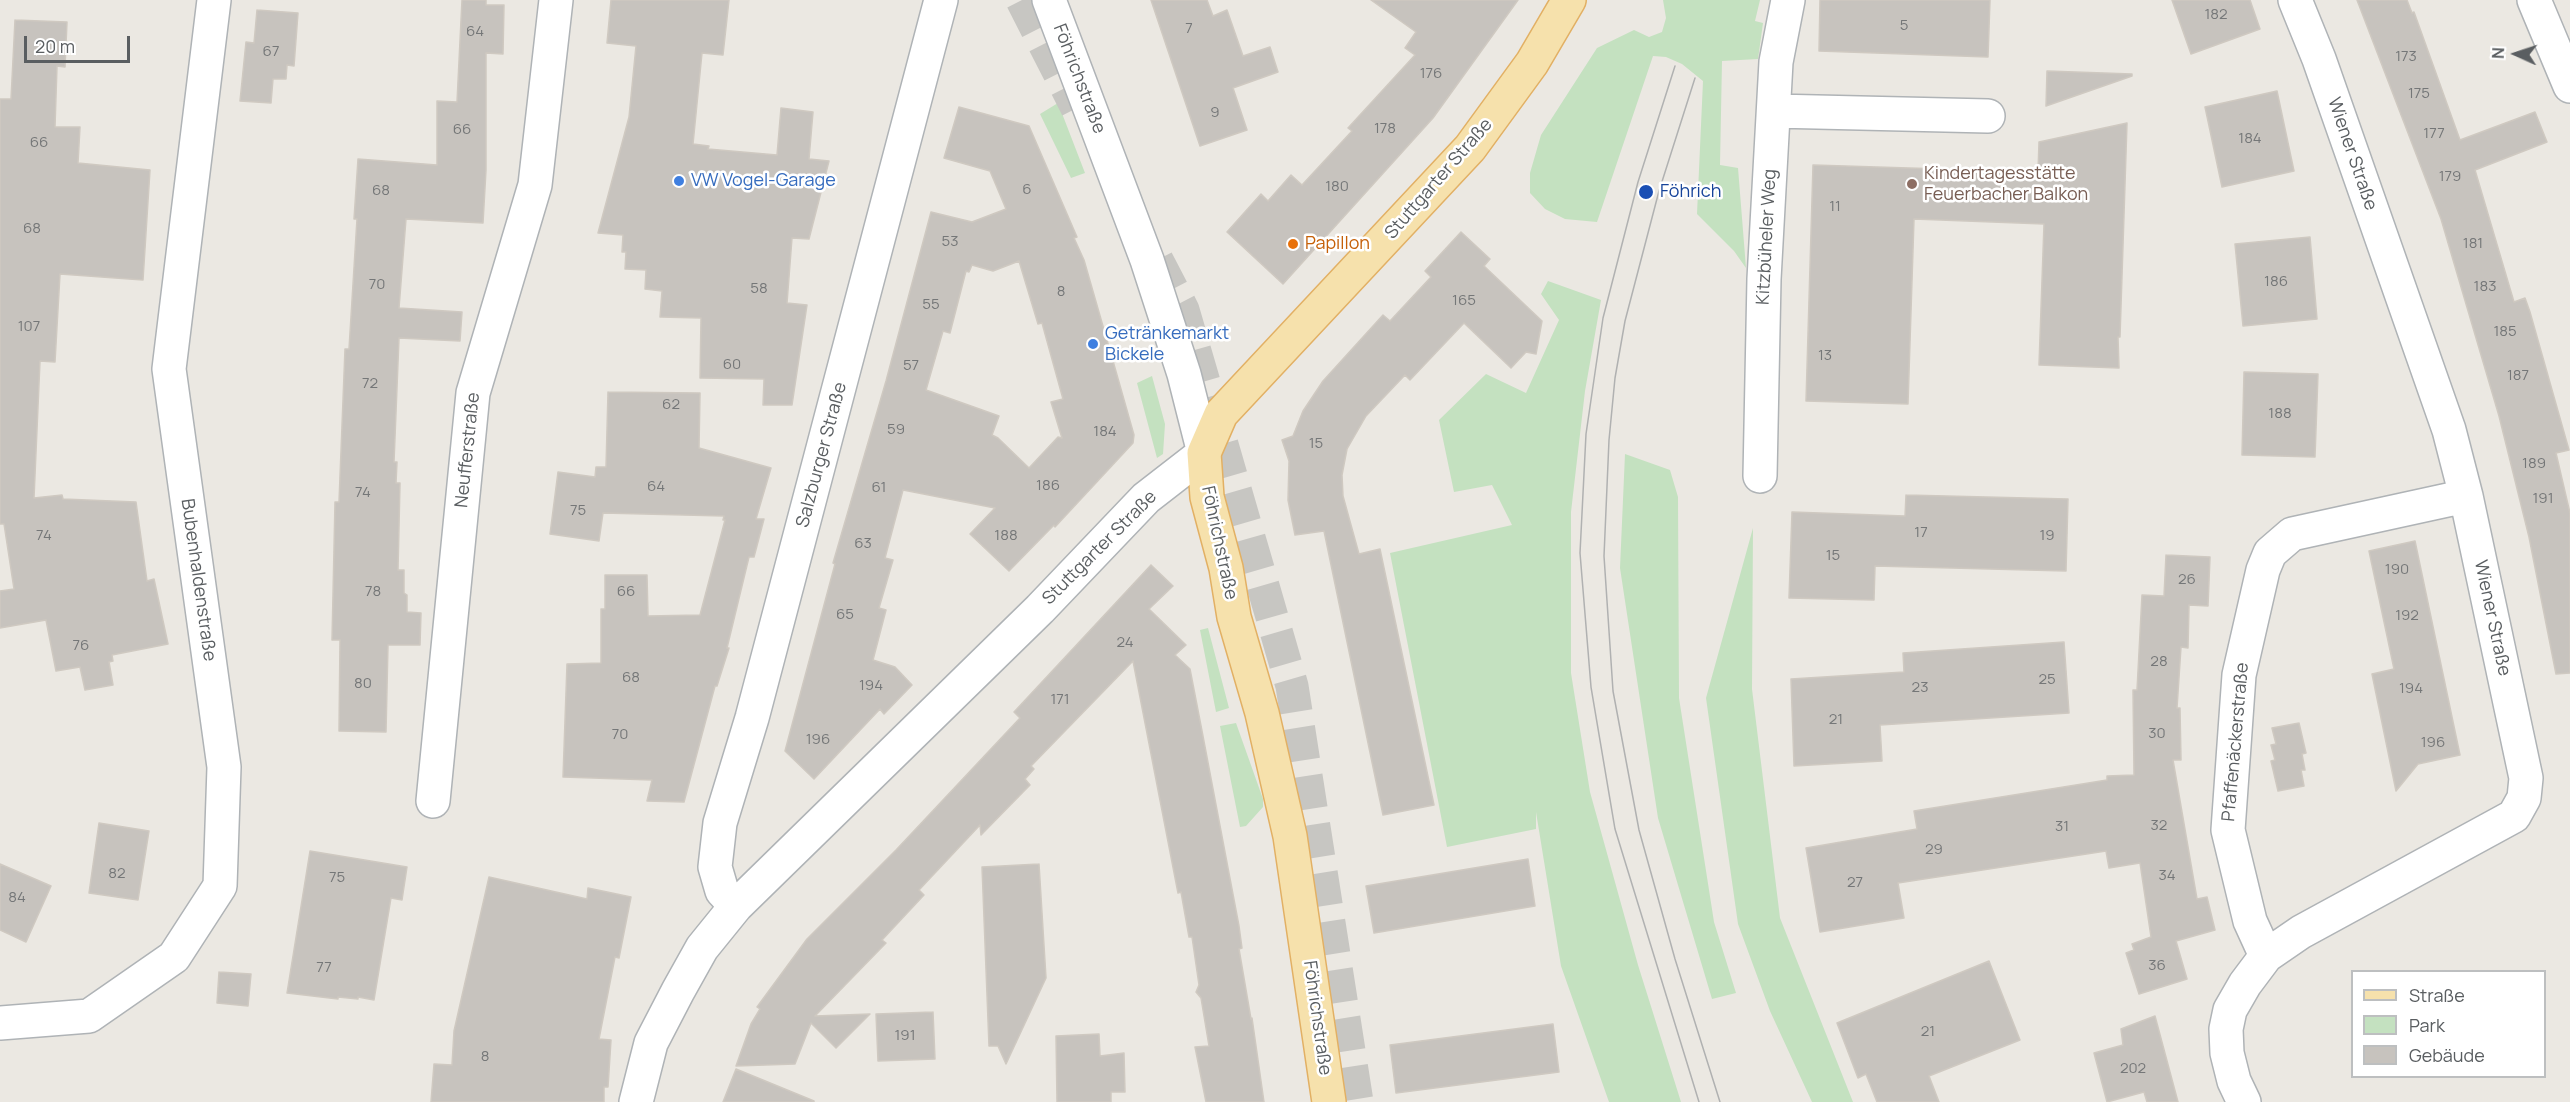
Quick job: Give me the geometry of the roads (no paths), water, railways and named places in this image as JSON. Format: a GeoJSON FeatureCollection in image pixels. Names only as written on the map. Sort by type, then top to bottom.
{"type":"FeatureCollection","features":[{"type":"Feature","properties":{"kind":"main road","name":"Stuttgarter Straße"},"geometry":{"type":"LineString","coordinates":[[1204,453],[1221,414],[1470,148],[1532,63],[1569,0]]}},
{"type":"Feature","properties":{"kind":"main road","name":"Föhrichstraße"},"geometry":{"type":"LineString","coordinates":[[1204,453],[1208,497],[1226,568],[1234,617],[1262,713],[1290,836],[1329,1102]]}},
{"type":"Feature","properties":{"kind":"street","name":"Bubenhaldenstraße"},"geometry":{"type":"LineString","coordinates":[[0,1023],[89,1016],[174,957],[220,886],[224,766],[169,369],[214,0]]}},
{"type":"Feature","properties":{"kind":"street","name":"Neufferstraße"},"geometry":{"type":"LineString","coordinates":[[433,801],[473,393],[535,185],[556,0]]}},
{"type":"Feature","properties":{"kind":"street","name":"Salzburger Straße"},"geometry":{"type":"LineString","coordinates":[[736,906],[722,891],[715,867],[720,823],[756,707],[941,0]]}},
{"type":"Feature","properties":{"kind":"street","name":"Föhrichstraße"},"geometry":{"type":"LineString","coordinates":[[1049,0],[1147,260],[1184,374],[1204,453]]}},
{"type":"Feature","properties":{"kind":"street","name":"Kitzbüheler Weg"},"geometry":{"type":"LineString","coordinates":[[1760,476],[1764,279],[1773,111],[1776,62],[1788,0]]}},
{"type":"Feature","properties":{"kind":"street","name":"Wiener Straße"},"geometry":{"type":"LineString","coordinates":[[2244,1102],[2234,1081],[2227,1053],[2226,1029],[2230,1010],[2245,984],[2266,956],[2301,932],[2514,816],[2524,798],[2526,778],[2466,496],[2449,430],[2319,59],[2295,0]]}},
{"type":"Feature","properties":{"kind":"street"},"geometry":{"type":"LineString","coordinates":[[2534,0],[2570,86]]}},
{"type":"Feature","properties":{"kind":"street"},"geometry":{"type":"LineString","coordinates":[[1773,111],[1988,116]]}},
{"type":"Feature","properties":{"kind":"street","name":"Stuttgarter Straße"},"geometry":{"type":"LineString","coordinates":[[636,1102],[651,1043],[678,990],[702,948],[736,906],[1040,609],[1146,498],[1204,453]]}},
{"type":"Feature","properties":{"kind":"street","name":"Pfaffenäckerstraße"},"geometry":{"type":"LineString","coordinates":[[2266,956],[2250,921],[2228,830],[2239,675],[2263,570],[2270,553],[2292,534],[2466,496]]}},
{"type":"Feature","properties":{"kind":"tunnel"},"geometry":{"type":"LineString","coordinates":[[1022,0],[1077,108]]}},
{"type":"Feature","properties":{"kind":"tunnel"},"geometry":{"type":"LineString","coordinates":[[1157,260],[1183,310],[1292,686],[1357,1102]]}},
{"type":"Feature","properties":{"kind":"tram line"},"geometry":{"type":"LineString","coordinates":[[1675,66],[1638,182],[1603,318],[1586,434],[1580,553],[1591,687],[1615,829],[1699,1102]]}},
{"type":"Feature","properties":{"kind":"tram line"},"geometry":{"type":"LineString","coordinates":[[1695,78],[1659,191],[1625,321],[1615,378],[1609,440],[1604,556],[1613,691],[1639,830],[1675,959],[1720,1102]]}},
{"type":"Feature","properties":{"kind":"place","name":"VW Vogel-Garage"},"geometry":{"type":"Point","coordinates":[679,181]}},
{"type":"Feature","properties":{"kind":"place","name":"Kindertagesstätte Feuerbacher Balkon"},"geometry":{"type":"Point","coordinates":[1912,184]}},
{"type":"Feature","properties":{"kind":"place","name":"Föhrich"},"geometry":{"type":"Point","coordinates":[1646,192]}},
{"type":"Feature","properties":{"kind":"place","name":"Papillon"},"geometry":{"type":"Point","coordinates":[1293,244]}},
{"type":"Feature","properties":{"kind":"place","name":"Getränkemarkt Bickele"},"geometry":{"type":"Point","coordinates":[1093,344]}}]}
